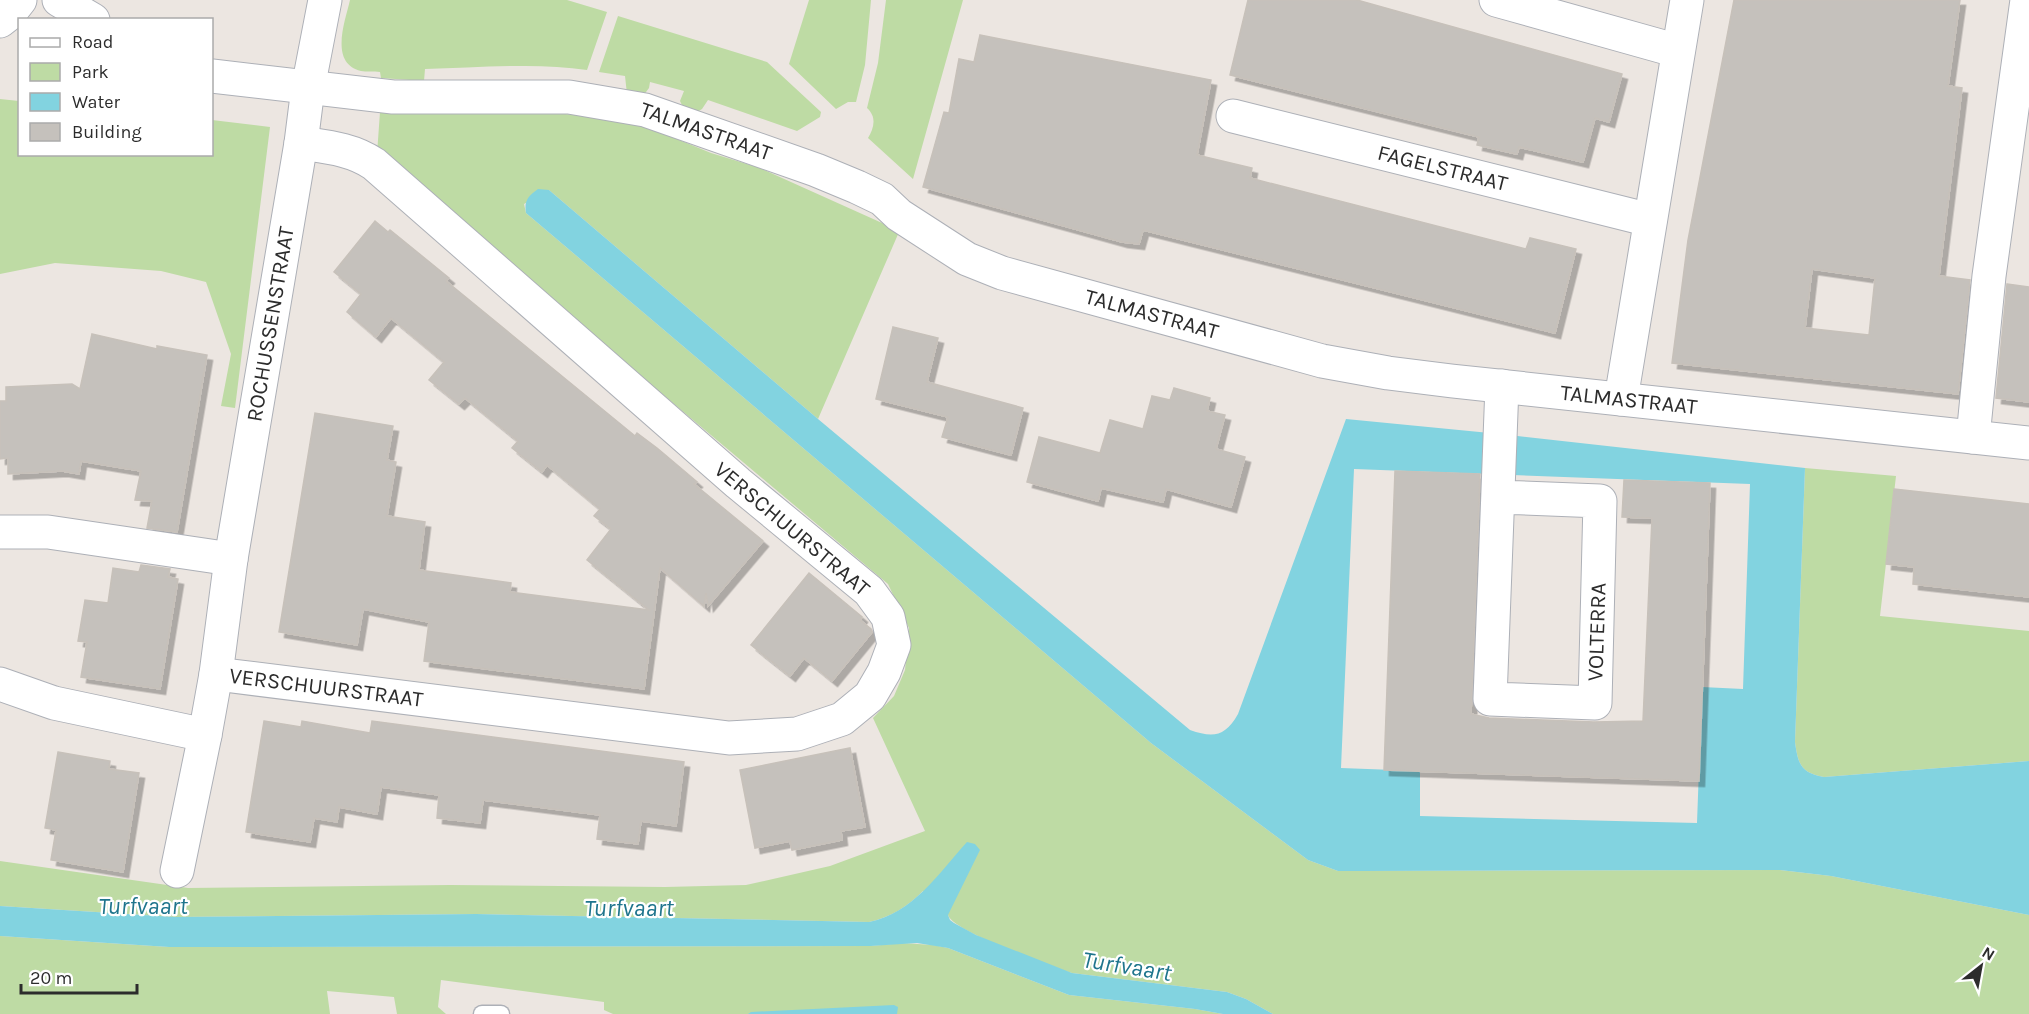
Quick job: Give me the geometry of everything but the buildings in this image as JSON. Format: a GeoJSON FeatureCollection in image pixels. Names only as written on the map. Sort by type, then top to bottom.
{"type":"FeatureCollection","features":[{"type":"Feature","properties":{"kind":"street"},"geometry":{"type":"LineString","coordinates":[[59,0],[90,18]]}},
{"type":"Feature","properties":{"kind":"street","name":"ROCHUSSENSTRAAT"},"geometry":{"type":"LineString","coordinates":[[177,871],[206,735],[231,560],[301,143],[308,88],[325,0]]}},
{"type":"Feature","properties":{"kind":"street"},"geometry":{"type":"LineString","coordinates":[[1496,0],[1678,51]]}},
{"type":"Feature","properties":{"kind":"street"},"geometry":{"type":"LineString","coordinates":[[1621,399],[1687,0]]}},
{"type":"Feature","properties":{"kind":"street"},"geometry":{"type":"LineString","coordinates":[[1973,437],[1989,276],[2027,0]]}},
{"type":"Feature","properties":{"kind":"street"},"geometry":{"type":"LineString","coordinates":[[213,76],[308,88]]}},
{"type":"Feature","properties":{"kind":"street","name":"TALMASTRAAT"},"geometry":{"type":"LineString","coordinates":[[308,88],[393,97],[569,98],[645,110],[816,170],[857,187],[882,199],[899,215],[959,254],[1002,273],[1322,361],[1388,373],[2029,443]]}},
{"type":"Feature","properties":{"kind":"street","name":"FAGELSTRAAT"},"geometry":{"type":"LineString","coordinates":[[1233,116],[1650,220]]}},
{"type":"Feature","properties":{"kind":"street","name":"VERSCHUURSTRAAT"},"geometry":{"type":"LineString","coordinates":[[216,674],[729,738],[797,734],[842,719],[870,696],[884,672],[894,645],[888,617],[869,591],[738,483],[374,164],[361,155],[346,150],[301,143]]}},
{"type":"Feature","properties":{"kind":"street","name":"VOLTERRA"},"geometry":{"type":"LineString","coordinates":[[1498,486],[1600,501],[1595,703],[1490,699],[1498,486],[1502,386]]}},
{"type":"Feature","properties":{"kind":"street"},"geometry":{"type":"LineString","coordinates":[[0,532],[48,532],[231,560]]}},
{"type":"Feature","properties":{"kind":"street"},"geometry":{"type":"LineString","coordinates":[[0,684],[54,703],[206,735]]}},
{"type":"Feature","properties":{"kind":"lane"},"geometry":{"type":"LineString","coordinates":[[482,1014],[501,1014]]}},
{"type":"Feature","properties":{"kind":"green space"},"geometry":{"type":"Polygon","coordinates":[[[350,0],[567,0],[607,12],[587,70],[527,66],[425,69],[424,81],[381,78],[380,72],[361,71],[351,67],[342,51],[343,30],[350,0]]]}},
{"type":"Feature","properties":{"kind":"green space"},"geometry":{"type":"Polygon","coordinates":[[[809,0],[871,0],[865,65],[856,102],[848,102],[836,109],[789,64],[809,0]]]}},
{"type":"Feature","properties":{"kind":"green space"},"geometry":{"type":"Polygon","coordinates":[[[886,0],[963,0],[913,179],[868,138],[873,123],[872,115],[867,108],[878,63],[886,0]]]}},
{"type":"Feature","properties":{"kind":"green space"},"geometry":{"type":"Polygon","coordinates":[[[618,16],[767,62],[821,112],[820,117],[797,131],[708,100],[697,112],[683,107],[680,101],[684,91],[650,82],[643,96],[627,94],[625,76],[599,72],[618,16]]]}},
{"type":"Feature","properties":{"kind":"green space"},"geometry":{"type":"Polygon","coordinates":[[[0,99],[18,101],[18,156],[213,156],[213,120],[270,127],[235,408],[221,406],[231,354],[206,282],[161,271],[55,263],[0,274],[0,99]]]}},
{"type":"Feature","properties":{"kind":"green space"},"geometry":{"type":"Polygon","coordinates":[[[380,112],[546,112],[633,121],[711,153],[760,168],[899,232],[818,419],[549,190],[524,204],[526,213],[1151,743],[1308,860],[1338,871],[1780,870],[1831,876],[2029,915],[2029,1014],[1273,1014],[1246,999],[1227,992],[1062,970],[981,938],[965,929],[954,922],[923,891],[898,911],[869,922],[476,914],[175,917],[0,906],[0,861],[188,888],[746,885],[830,866],[925,831],[873,718],[894,696],[905,670],[909,628],[888,584],[377,154],[380,112]]]}},
{"type":"Feature","properties":{"kind":"green space"},"geometry":{"type":"Polygon","coordinates":[[[1805,468],[1896,476],[1880,616],[2029,631],[2029,761],[1824,777],[1810,773],[1802,766],[1795,742],[1805,468]]]}},
{"type":"Feature","properties":{"kind":"green space"},"geometry":{"type":"Polygon","coordinates":[[[0,936],[169,947],[871,946],[902,943],[948,948],[1069,995],[1223,1014],[613,1014],[604,1010],[604,1002],[441,980],[438,1007],[446,1014],[397,1014],[394,997],[327,991],[330,1014],[0,1014],[0,936]]]}},
{"type":"Feature","properties":{"kind":"water"},"geometry":{"type":"Polygon","coordinates":[[[538,189],[549,190],[818,419],[1190,730],[1198,733],[1218,734],[1233,722],[1238,714],[1346,419],[1805,468],[1795,742],[1799,762],[1810,773],[1824,777],[2029,761],[2029,915],[1831,876],[1780,870],[1338,871],[1308,860],[1151,743],[526,213],[526,202],[538,189]],[[1354,469],[1341,768],[1420,771],[1420,816],[1697,823],[1702,687],[1743,689],[1750,484],[1354,469]]]}},
{"type":"Feature","properties":{"kind":"water"},"geometry":{"type":"Polygon","coordinates":[[[967,842],[975,844],[980,850],[948,915],[954,923],[976,935],[1072,973],[1227,992],[1246,999],[1273,1014],[1223,1014],[1069,995],[948,948],[917,943],[871,946],[169,947],[0,936],[0,906],[175,917],[476,914],[869,922],[885,917],[912,901],[924,891],[967,842]]]}},
{"type":"Feature","properties":{"kind":"water"},"geometry":{"type":"Polygon","coordinates":[[[894,1005],[898,1007],[897,1014],[748,1014],[751,1012],[894,1005]]]}},
{"type":"Feature","properties":{"kind":"water label","name":"Turfvaart"},"geometry":{"type":"Point","coordinates":[143,906]}},
{"type":"Feature","properties":{"kind":"water label","name":"Turfvaart"},"geometry":{"type":"Point","coordinates":[629,908]}},
{"type":"Feature","properties":{"kind":"water label","name":"Turfvaart"},"geometry":{"type":"Point","coordinates":[1127,966]}}]}
